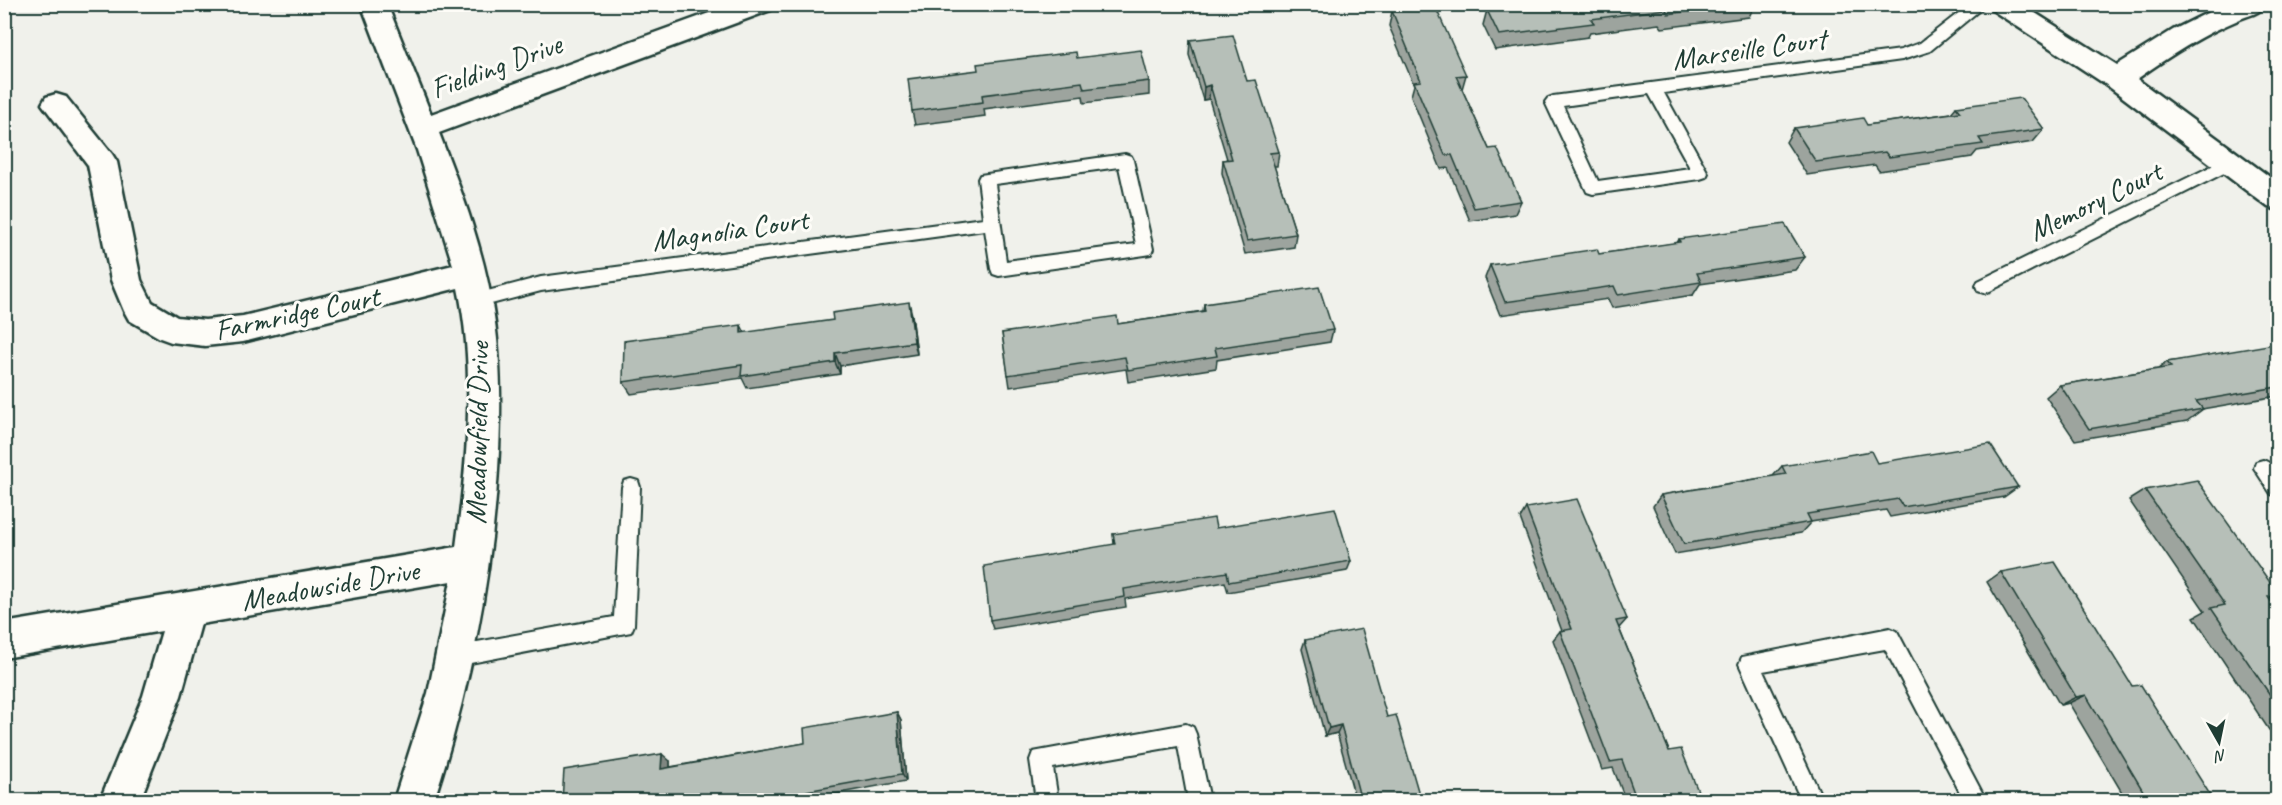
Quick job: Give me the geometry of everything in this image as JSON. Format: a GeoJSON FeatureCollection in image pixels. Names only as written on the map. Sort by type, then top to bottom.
{"type":"FeatureCollection","features":[{"type":"Feature","properties":{"kind":"street","name":"Meadowfield Drive"},"geometry":{"type":"LineString","coordinates":[[374,4],[458,225],[472,287],[484,396],[481,480],[472,561],[455,656],[441,716],[414,801]]}},
{"type":"Feature","properties":{"kind":"street","name":"Fielding Drive"},"geometry":{"type":"LineString","coordinates":[[422,128],[713,12],[762,4]]}},
{"type":"Feature","properties":{"kind":"street"},"geometry":{"type":"LineString","coordinates":[[2001,4],[2118,79],[2277,199]]}},
{"type":"Feature","properties":{"kind":"street"},"geometry":{"type":"LineString","coordinates":[[2118,79],[2140,62],[2201,27],[2253,4]]}},
{"type":"Feature","properties":{"kind":"street","name":"Farmridge Court"},"geometry":{"type":"LineString","coordinates":[[56,104],[102,162],[126,280],[140,311],[171,330],[205,333],[243,329],[472,287]]}},
{"type":"Feature","properties":{"kind":"street","name":"Meadowside Drive"},"geometry":{"type":"LineString","coordinates":[[4,641],[472,561]]}},
{"type":"Feature","properties":{"kind":"street"},"geometry":{"type":"LineString","coordinates":[[120,801],[162,696],[187,609]]}},
{"type":"Feature","properties":{"kind":"lane","name":"Marseille Court"},"geometry":{"type":"LineString","coordinates":[[1654,89],[1700,172],[1593,188],[1552,102],[1902,56],[1924,47],[1980,4]]}},
{"type":"Feature","properties":{"kind":"lane"},"geometry":{"type":"LineString","coordinates":[[1125,160],[1145,249],[999,269],[992,223],[986,179],[1125,160]]}},
{"type":"Feature","properties":{"kind":"lane","name":"Memory Court"},"geometry":{"type":"LineString","coordinates":[[1984,286],[2230,163]]}},
{"type":"Feature","properties":{"kind":"lane","name":"Magnolia Court"},"geometry":{"type":"LineString","coordinates":[[472,287],[541,284],[992,223]]}},
{"type":"Feature","properties":{"kind":"lane"},"geometry":{"type":"LineString","coordinates":[[2263,468],[2277,488]]}},
{"type":"Feature","properties":{"kind":"lane"},"geometry":{"type":"LineString","coordinates":[[455,656],[624,625],[631,487]]}},
{"type":"Feature","properties":{"kind":"lane"},"geometry":{"type":"LineString","coordinates":[[1812,801],[1749,664],[1890,638],[1975,801]]}},
{"type":"Feature","properties":{"kind":"lane"},"geometry":{"type":"LineString","coordinates":[[1047,801],[1041,760],[1186,734],[1199,801]]}},
{"type":"Feature","properties":{"kind":"building"},"geometry":{"type":"Polygon","coordinates":[[[1534,4],[1741,4],[1668,14],[1666,9],[1591,19],[1594,23],[1499,35],[1487,10],[1534,4]]]}},
{"type":"Feature","properties":{"kind":"building"},"geometry":{"type":"Polygon","coordinates":[[[1435,6],[1466,75],[1456,76],[1489,149],[1497,148],[1521,201],[1474,208],[1452,155],[1445,155],[1414,82],[1421,81],[1392,11],[1435,6]]]}},
{"type":"Feature","properties":{"kind":"building"},"geometry":{"type":"Polygon","coordinates":[[[1233,35],[1247,81],[1256,80],[1279,152],[1270,153],[1296,234],[1247,241],[1223,160],[1232,159],[1210,85],[1204,87],[1190,40],[1233,35]]]}},
{"type":"Feature","properties":{"kind":"building"},"geometry":{"type":"Polygon","coordinates":[[[1141,50],[1149,81],[1084,89],[1082,82],[982,95],[983,102],[912,111],[908,79],[978,70],[977,64],[1076,52],[1077,58],[1141,50]]]}},
{"type":"Feature","properties":{"kind":"building"},"geometry":{"type":"Polygon","coordinates":[[[2021,98],[2044,129],[1979,138],[1983,144],[1889,157],[1885,152],[1816,162],[1794,128],[1863,118],[1867,125],[1960,112],[1956,107],[2021,98]]]}},
{"type":"Feature","properties":{"kind":"building"},"geometry":{"type":"Polygon","coordinates":[[[1785,224],[1805,257],[1697,273],[1701,282],[1618,295],[1614,286],[1505,302],[1490,265],[1597,249],[1599,254],[1680,242],[1679,239],[1785,224]]]}},
{"type":"Feature","properties":{"kind":"building"},"geometry":{"type":"Polygon","coordinates":[[[1319,287],[1333,330],[1215,348],[1217,356],[1128,370],[1125,357],[1008,375],[1002,333],[1117,316],[1118,324],[1205,311],[1204,304],[1319,287]]]}},
{"type":"Feature","properties":{"kind":"building"},"geometry":{"type":"Polygon","coordinates":[[[909,302],[914,342],[835,353],[835,362],[741,376],[742,365],[623,382],[624,341],[741,325],[741,333],[833,320],[832,313],[909,302]]]}},
{"type":"Feature","properties":{"kind":"building"},"geometry":{"type":"Polygon","coordinates":[[[2274,344],[2277,348],[2277,387],[2196,401],[2203,409],[2089,429],[2060,385],[2171,367],[2167,362],[2274,344]]]}},
{"type":"Feature","properties":{"kind":"building"},"geometry":{"type":"Polygon","coordinates":[[[1990,444],[2018,487],[1903,507],[1898,499],[1807,514],[1811,522],[1684,544],[1661,495],[1786,474],[1782,466],[1871,451],[1877,463],[1990,444]]]}},
{"type":"Feature","properties":{"kind":"building"},"geometry":{"type":"Polygon","coordinates":[[[2197,480],[2277,592],[2277,595],[2268,597],[2277,610],[2277,705],[2211,608],[2225,605],[2145,490],[2197,480]]]}},
{"type":"Feature","properties":{"kind":"building"},"geometry":{"type":"Polygon","coordinates":[[[1577,499],[1627,619],[1616,621],[1669,751],[1681,749],[1702,801],[1637,801],[1622,760],[1610,762],[1560,631],[1572,629],[1526,508],[1577,499]]]}},
{"type":"Feature","properties":{"kind":"building"},"geometry":{"type":"Polygon","coordinates":[[[1335,508],[1351,561],[1229,582],[1227,572],[1124,589],[1125,597],[990,620],[984,566],[1115,544],[1113,534],[1214,518],[1216,528],[1335,508]]]}},
{"type":"Feature","properties":{"kind":"building"},"geometry":{"type":"Polygon","coordinates":[[[2055,562],[2132,686],[2141,685],[2214,801],[2149,801],[2086,695],[2076,697],[2001,572],[2055,562]]]}},
{"type":"Feature","properties":{"kind":"building"},"geometry":{"type":"Polygon","coordinates":[[[1362,629],[1387,717],[1396,715],[1421,801],[1361,801],[1341,725],[1329,728],[1305,640],[1362,629]]]}},
{"type":"Feature","properties":{"kind":"building"},"geometry":{"type":"Polygon","coordinates":[[[897,712],[902,774],[807,791],[807,801],[562,801],[564,770],[662,754],[661,769],[805,743],[804,728],[897,712]]]}}]}
